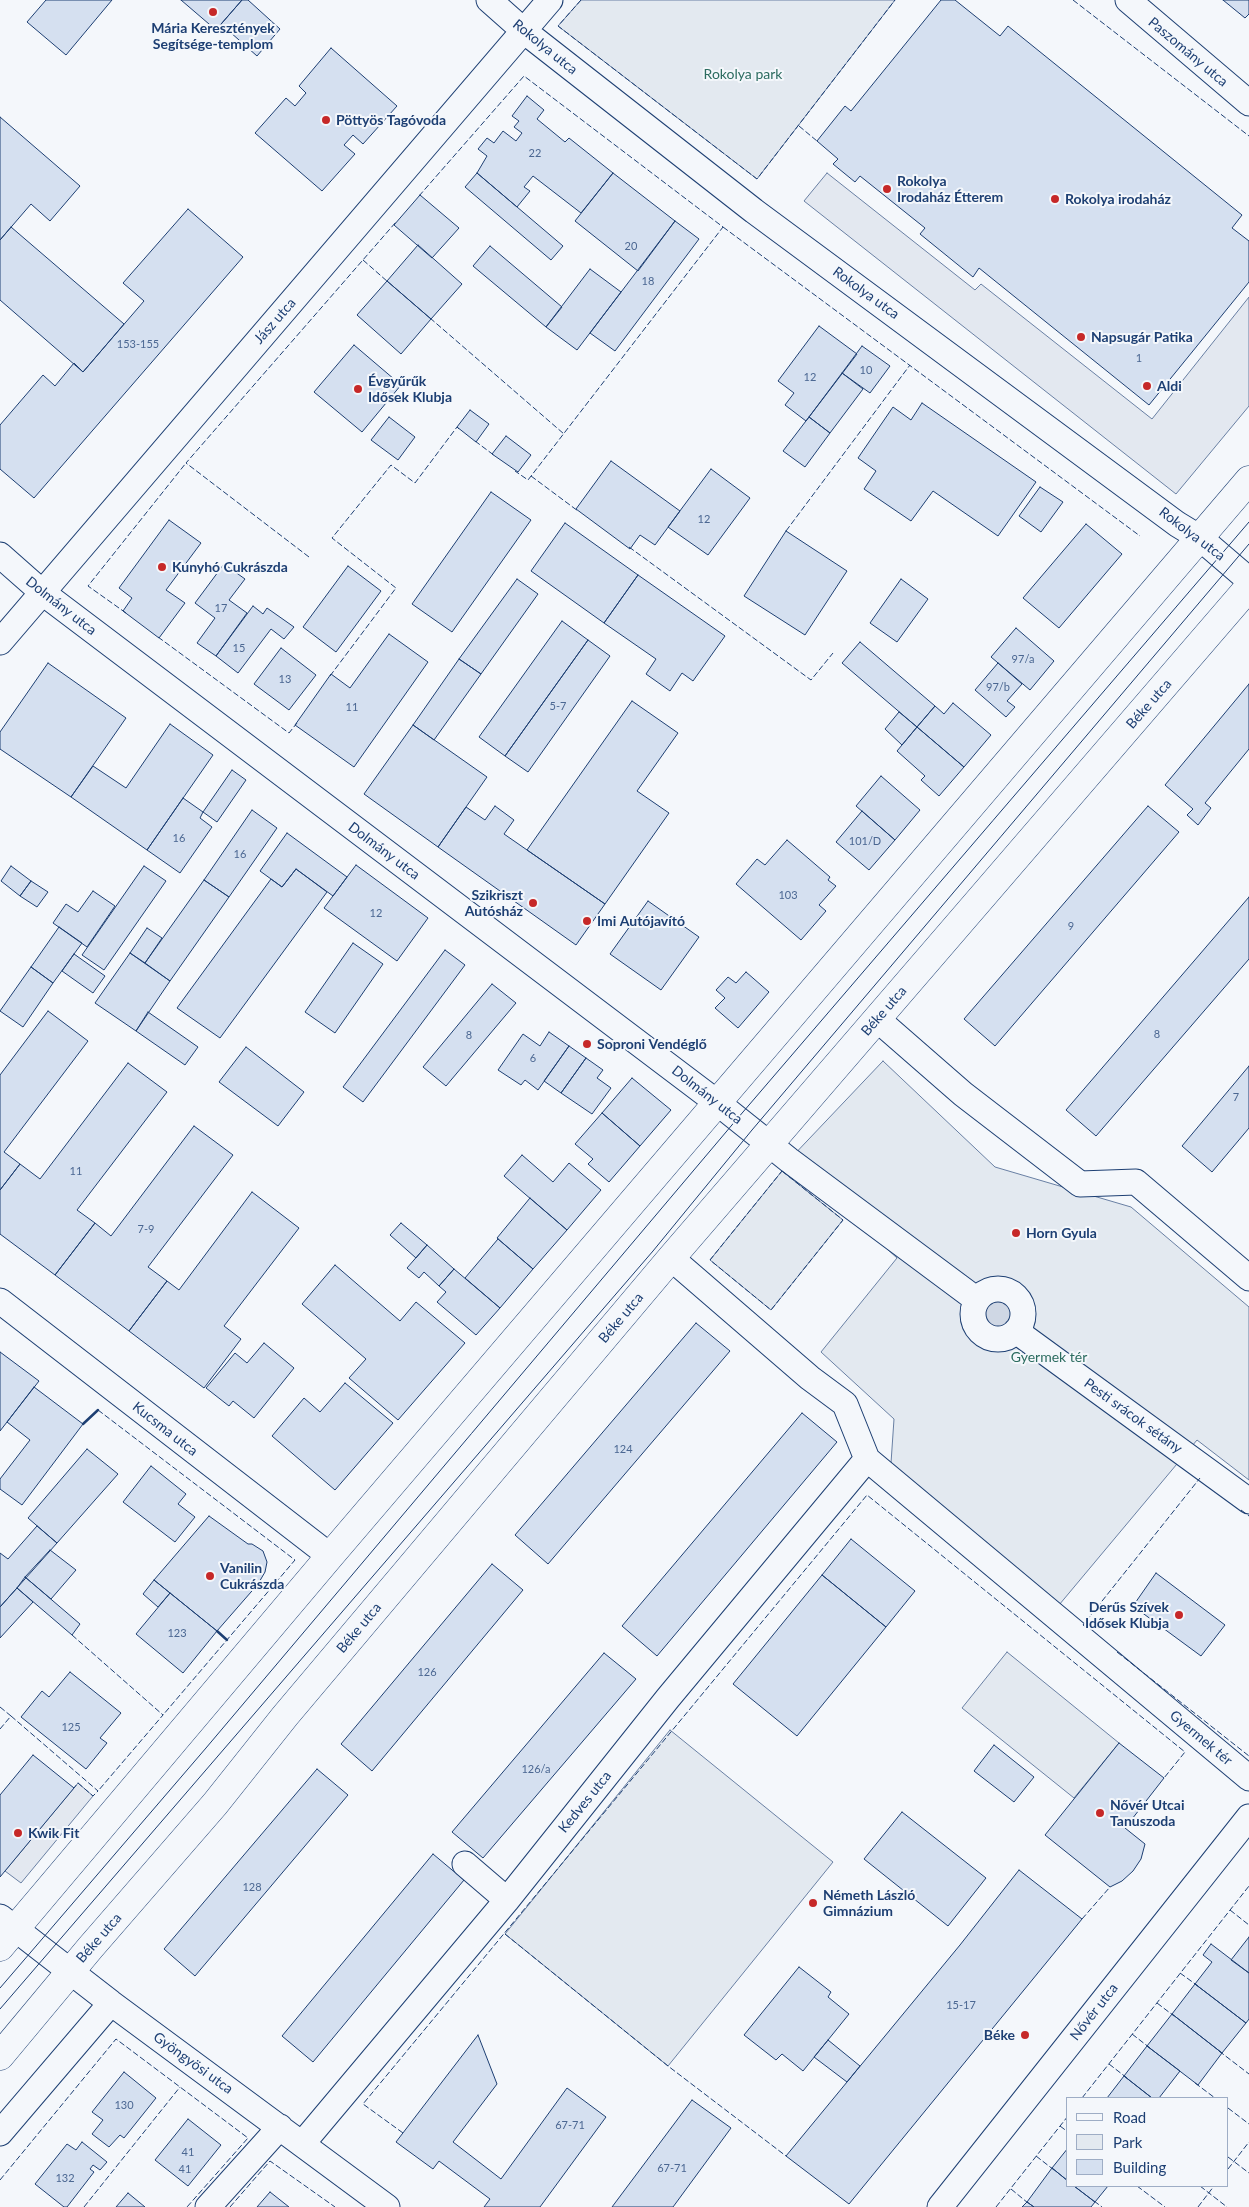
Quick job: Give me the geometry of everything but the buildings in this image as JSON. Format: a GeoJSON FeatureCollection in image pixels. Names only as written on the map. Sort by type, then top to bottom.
{"type":"FeatureCollection","features":[{"type":"Feature","properties":{"kind":"main road"},"geometry":{"type":"LineString","coordinates":[[5,1931],[719,1104],[1249,480]]}},
{"type":"Feature","properties":{"kind":"main road","name":"Béke utca"},"geometry":{"type":"LineString","coordinates":[[0,2056],[215,1804],[285,1716],[671,1258],[1249,587]]}},
{"type":"Feature","properties":{"kind":"street","name":"Rokolya utca"},"geometry":{"type":"LineString","coordinates":[[488,0],[524,31],[754,211],[1200,538],[1249,580]]}},
{"type":"Feature","properties":{"kind":"street","name":"Jász utca"},"geometry":{"type":"LineString","coordinates":[[0,642],[550,0]]}},
{"type":"Feature","properties":{"kind":"street","name":"Paszomány utca"},"geometry":{"type":"LineString","coordinates":[[1128,0],[1249,103]]}},
{"type":"Feature","properties":{"kind":"street","name":"Dolmány utca"},"geometry":{"type":"LineString","coordinates":[[0,555],[43,593],[770,1144]]}},
{"type":"Feature","properties":{"kind":"street"},"geometry":{"type":"LineString","coordinates":[[877,1019],[963,1094],[1080,1184],[1136,1182],[1249,1278]]}},
{"type":"Feature","properties":{"kind":"street"},"geometry":{"type":"LineString","coordinates":[[770,1144],[977,1300]]}},
{"type":"Feature","properties":{"kind":"street","name":"Gyermek tér"},"geometry":{"type":"LineString","coordinates":[[671,1258],[810,1378],[845,1404],[867,1459],[1249,1778]]}},
{"type":"Feature","properties":{"kind":"street"},"geometry":{"type":"LineString","coordinates":[[991,1289],[1000,1289],[1011,1292],[1017,1298],[1022,1309],[1022,1318],[1016,1331],[1002,1338],[993,1338],[980,1332],[975,1325],[972,1313],[977,1300],[983,1293],[991,1289]]}},
{"type":"Feature","properties":{"kind":"street","name":"Kucsma utca"},"geometry":{"type":"LineString","coordinates":[[0,1301],[330,1556]]}},
{"type":"Feature","properties":{"kind":"street","name":"Pesti srácok sétány"},"geometry":{"type":"LineString","coordinates":[[1016,1331],[1249,1501]]}},
{"type":"Feature","properties":{"kind":"street","name":"Kedves utca"},"geometry":{"type":"LineString","coordinates":[[302,2144],[507,1900],[675,1691],[867,1459]]}},
{"type":"Feature","properties":{"kind":"street","name":"Nővér utca"},"geometry":{"type":"LineString","coordinates":[[940,2207],[1249,1817]]}},
{"type":"Feature","properties":{"kind":"street"},"geometry":{"type":"LineString","coordinates":[[464,1864],[507,1900]]}},
{"type":"Feature","properties":{"kind":"street","name":"Gyöngyösi utca"},"geometry":{"type":"LineString","coordinates":[[5,1931],[70,1972],[388,2207]]}},
{"type":"Feature","properties":{"kind":"street"},"geometry":{"type":"LineString","coordinates":[[0,2133],[111,2004]]}},
{"type":"Feature","properties":{"kind":"street"},"geometry":{"type":"LineString","coordinates":[[208,2207],[280,2127]]}},
{"type":"Feature","properties":{"kind":"green space","name":"Rokolya park"},"geometry":{"type":"Polygon","coordinates":[[[581,0],[895,0],[757,179],[558,26],[581,0]]]}},
{"type":"Feature","properties":{"kind":"green space","name":"Gyermek tér"},"geometry":{"type":"Polygon","coordinates":[[[883,1061],[995,1167],[1131,1207],[1249,1307],[1249,1480],[1197,1440],[1059,1605],[891,1463],[894,1419],[821,1352],[897,1258],[789,1160],[883,1061]]]}},
{"type":"Feature","properties":{"kind":"green space"},"geometry":{"type":"Polygon","coordinates":[[[782,1171],[843,1220],[771,1310],[710,1260],[782,1171]]]}},
{"type":"Feature","properties":{"kind":"green space"},"geometry":{"type":"Polygon","coordinates":[[[1007,1652],[1119,1743],[1074,1798],[962,1708],[1007,1652]]]}},
{"type":"Feature","properties":{"kind":"green space"},"geometry":{"type":"Polygon","coordinates":[[[670,1730],[833,1862],[668,2066],[505,1934],[670,1730]]]}},
{"type":"Feature","properties":{"kind":"shaded area"},"geometry":{"type":"Polygon","coordinates":[[[827,173],[975,290],[981,284],[1152,419],[1249,297],[1249,406],[1176,494],[804,201],[827,173]]]}},
{"type":"Feature","properties":{"kind":"shaded area"},"geometry":{"type":"Polygon","coordinates":[[[997,1294],[1011,1300],[1017,1314],[1011,1328],[997,1334],[983,1328],[977,1314],[983,1300],[997,1294]]]}},
{"type":"Feature","properties":{"kind":"shaded area"},"geometry":{"type":"Polygon","coordinates":[[[78,1783],[93,1796],[21,1883],[5,1871],[78,1783]]]}},
{"type":"Feature","properties":{"kind":"tram line"},"geometry":{"type":"LineString","coordinates":[[0,1988],[206,1748],[737,1119],[1249,522]]}},
{"type":"Feature","properties":{"kind":"tram line"},"geometry":{"type":"LineString","coordinates":[[0,2009],[653,1251],[752,1130],[1249,544]]}},
{"type":"Feature","properties":{"kind":"fence"},"geometry":{"type":"LineString","coordinates":[[581,0],[558,26],[757,179],[895,0]]}},
{"type":"Feature","properties":{"kind":"fence"},"geometry":{"type":"LineString","coordinates":[[1073,0],[1249,136]]}},
{"type":"Feature","properties":{"kind":"fence"},"geometry":{"type":"LineString","coordinates":[[419,196],[524,76],[723,227],[528,480],[515,471]]}},
{"type":"Feature","properties":{"kind":"fence"},"geometry":{"type":"LineString","coordinates":[[799,126],[817,141]]}},
{"type":"Feature","properties":{"kind":"fence"},"geometry":{"type":"LineString","coordinates":[[309,557],[186,463],[396,222]]}},
{"type":"Feature","properties":{"kind":"fence"},"geometry":{"type":"LineString","coordinates":[[723,227],[1140,536]]}},
{"type":"Feature","properties":{"kind":"fence"},"geometry":{"type":"LineString","coordinates":[[363,260],[388,282]]}},
{"type":"Feature","properties":{"kind":"fence"},"geometry":{"type":"LineString","coordinates":[[430,318],[564,434]]}},
{"type":"Feature","properties":{"kind":"fence"},"geometry":{"type":"LineString","coordinates":[[786,531],[910,365]]}},
{"type":"Feature","properties":{"kind":"fence"},"geometry":{"type":"LineString","coordinates":[[330,676],[396,588],[332,538],[391,465],[415,483],[457,427],[459,429]]}},
{"type":"Feature","properties":{"kind":"fence"},"geometry":{"type":"LineString","coordinates":[[475,441],[495,456]]}},
{"type":"Feature","properties":{"kind":"fence"},"geometry":{"type":"LineString","coordinates":[[126,613],[88,586],[186,463]]}},
{"type":"Feature","properties":{"kind":"fence"},"geometry":{"type":"LineString","coordinates":[[531,476],[578,511]]}},
{"type":"Feature","properties":{"kind":"fence"},"geometry":{"type":"LineString","coordinates":[[629,547],[811,680],[833,653]]}},
{"type":"Feature","properties":{"kind":"fence"},"geometry":{"type":"LineString","coordinates":[[158,637],[289,733],[297,723]]}},
{"type":"Feature","properties":{"kind":"fence"},"geometry":{"type":"LineString","coordinates":[[782,1171],[843,1220],[771,1310],[710,1260],[782,1171]]}},
{"type":"Feature","properties":{"kind":"fence"},"geometry":{"type":"LineString","coordinates":[[98,1410],[295,1560],[163,1715]]}},
{"type":"Feature","properties":{"kind":"fence"},"geometry":{"type":"LineString","coordinates":[[1086,1627],[1083,1625],[1200,1478]]}},
{"type":"Feature","properties":{"kind":"fence"},"geometry":{"type":"LineString","coordinates":[[403,2133],[363,2104],[867,1495],[1185,1752],[1164,1778]]}},
{"type":"Feature","properties":{"kind":"fence"},"geometry":{"type":"LineString","coordinates":[[1241,1510],[1249,1516]]}},
{"type":"Feature","properties":{"kind":"fence"},"geometry":{"type":"LineString","coordinates":[[72,1635],[163,1715],[98,1791]]}},
{"type":"Feature","properties":{"kind":"fence"},"geometry":{"type":"LineString","coordinates":[[1117,1652],[1249,1756]]}},
{"type":"Feature","properties":{"kind":"fence"},"geometry":{"type":"LineString","coordinates":[[0,1707],[11,1716]]}},
{"type":"Feature","properties":{"kind":"fence"},"geometry":{"type":"LineString","coordinates":[[0,1729],[11,1716],[98,1791],[93,1796],[78,1783],[74,1788]]}},
{"type":"Feature","properties":{"kind":"fence"},"geometry":{"type":"LineString","coordinates":[[1083,2097],[1249,1886]]}},
{"type":"Feature","properties":{"kind":"fence"},"geometry":{"type":"LineString","coordinates":[[1082,1919],[1110,1887]]}},
{"type":"Feature","properties":{"kind":"fence"},"geometry":{"type":"LineString","coordinates":[[1230,1910],[1249,1925]]}},
{"type":"Feature","properties":{"kind":"fence"},"geometry":{"type":"LineString","coordinates":[[505,1934],[668,2066],[786,2156]]}},
{"type":"Feature","properties":{"kind":"fence"},"geometry":{"type":"LineString","coordinates":[[1180,1973],[1198,1986]]}},
{"type":"Feature","properties":{"kind":"fence"},"geometry":{"type":"LineString","coordinates":[[1157,2003],[1174,2016]]}},
{"type":"Feature","properties":{"kind":"fence"},"geometry":{"type":"LineString","coordinates":[[1132,2034],[1150,2048]]}},
{"type":"Feature","properties":{"kind":"fence"},"geometry":{"type":"LineString","coordinates":[[0,2180],[116,2039],[248,2138],[187,2207]]}},
{"type":"Feature","properties":{"kind":"fence"},"geometry":{"type":"LineString","coordinates":[[1219,2051],[1249,2074]]}},
{"type":"Feature","properties":{"kind":"fence"},"geometry":{"type":"LineString","coordinates":[[1109,2064],[1127,2078]]}},
{"type":"Feature","properties":{"kind":"fence"},"geometry":{"type":"LineString","coordinates":[[1195,2083],[1214,2097]]}},
{"type":"Feature","properties":{"kind":"fence"},"geometry":{"type":"LineString","coordinates":[[84,2207],[180,2087]]}},
{"type":"Feature","properties":{"kind":"fence"},"geometry":{"type":"LineString","coordinates":[[1229,2109],[1249,2124]]}},
{"type":"Feature","properties":{"kind":"fence"},"geometry":{"type":"LineString","coordinates":[[996,2207],[1066,2119]]}},
{"type":"Feature","properties":{"kind":"fence"},"geometry":{"type":"LineString","coordinates":[[1060,2126],[1066,2130]]}},
{"type":"Feature","properties":{"kind":"fence"},"geometry":{"type":"LineString","coordinates":[[1229,2168],[1249,2142]]}},
{"type":"Feature","properties":{"kind":"fence"},"geometry":{"type":"LineString","coordinates":[[1036,2156],[1054,2170]]}},
{"type":"Feature","properties":{"kind":"fence"},"geometry":{"type":"LineString","coordinates":[[1229,2158],[1249,2173]]}},
{"type":"Feature","properties":{"kind":"fence"},"geometry":{"type":"LineString","coordinates":[[230,2207],[270,2161],[335,2207]]}},
{"type":"Feature","properties":{"kind":"fence"},"geometry":{"type":"LineString","coordinates":[[1138,2187],[1165,2207]]}},
{"type":"Feature","properties":{"kind":"fence"},"geometry":{"type":"LineString","coordinates":[[1201,2187],[1227,2207]]}},
{"type":"Feature","properties":{"kind":"fence"},"geometry":{"type":"LineString","coordinates":[[1198,2207],[1213,2187]]}},
{"type":"Feature","properties":{"kind":"fence"},"geometry":{"type":"LineString","coordinates":[[1011,2189],[1028,2203]]}},
{"type":"Feature","properties":{"kind":"fence"},"geometry":{"type":"LineString","coordinates":[[1094,2201],[1102,2207]]}},
{"type":"Feature","properties":{"kind":"wall"},"geometry":{"type":"LineString","coordinates":[[83,1424],[98,1410]]}},
{"type":"Feature","properties":{"kind":"wall"},"geometry":{"type":"LineString","coordinates":[[217,1631],[227,1640]]}},
{"type":"Feature","properties":{"kind":"place","name":"Mária Keresztények Segítsége-templom"},"geometry":{"type":"Point","coordinates":[213,12]}},
{"type":"Feature","properties":{"kind":"place","name":"Pöttyös Tagóvoda"},"geometry":{"type":"Point","coordinates":[326,120]}},
{"type":"Feature","properties":{"kind":"place","name":"Rokolya Irodaház Étterem"},"geometry":{"type":"Point","coordinates":[887,189]}},
{"type":"Feature","properties":{"kind":"place","name":"Rokolya irodaház"},"geometry":{"type":"Point","coordinates":[1055,199]}},
{"type":"Feature","properties":{"kind":"place","name":"Napsugár Patika"},"geometry":{"type":"Point","coordinates":[1081,337]}},
{"type":"Feature","properties":{"kind":"place","name":"Aldi"},"geometry":{"type":"Point","coordinates":[1147,386]}},
{"type":"Feature","properties":{"kind":"place","name":"Évgyűrűk Idősek Klubja"},"geometry":{"type":"Point","coordinates":[358,389]}},
{"type":"Feature","properties":{"kind":"place","name":"Kunyhó Cukrászda"},"geometry":{"type":"Point","coordinates":[162,567]}},
{"type":"Feature","properties":{"kind":"place","name":"Szikriszt Autósház"},"geometry":{"type":"Point","coordinates":[533,903]}},
{"type":"Feature","properties":{"kind":"place","name":"Imi Autójavító"},"geometry":{"type":"Point","coordinates":[587,921]}},
{"type":"Feature","properties":{"kind":"place","name":"Soproni Vendéglő"},"geometry":{"type":"Point","coordinates":[587,1044]}},
{"type":"Feature","properties":{"kind":"place","name":"Horn Gyula"},"geometry":{"type":"Point","coordinates":[1016,1233]}},
{"type":"Feature","properties":{"kind":"place","name":"Vanilin Cukrászda"},"geometry":{"type":"Point","coordinates":[210,1576]}},
{"type":"Feature","properties":{"kind":"place","name":"Derűs Szívek Idősek Klubja"},"geometry":{"type":"Point","coordinates":[1179,1615]}},
{"type":"Feature","properties":{"kind":"place","name":"Nővér Utcai Tanuszoda"},"geometry":{"type":"Point","coordinates":[1100,1813]}},
{"type":"Feature","properties":{"kind":"place","name":"Kwik Fit"},"geometry":{"type":"Point","coordinates":[18,1833]}},
{"type":"Feature","properties":{"kind":"place","name":"Németh László Gimnázium"},"geometry":{"type":"Point","coordinates":[813,1903]}},
{"type":"Feature","properties":{"kind":"place","name":"Béke"},"geometry":{"type":"Point","coordinates":[1025,2035]}}]}
